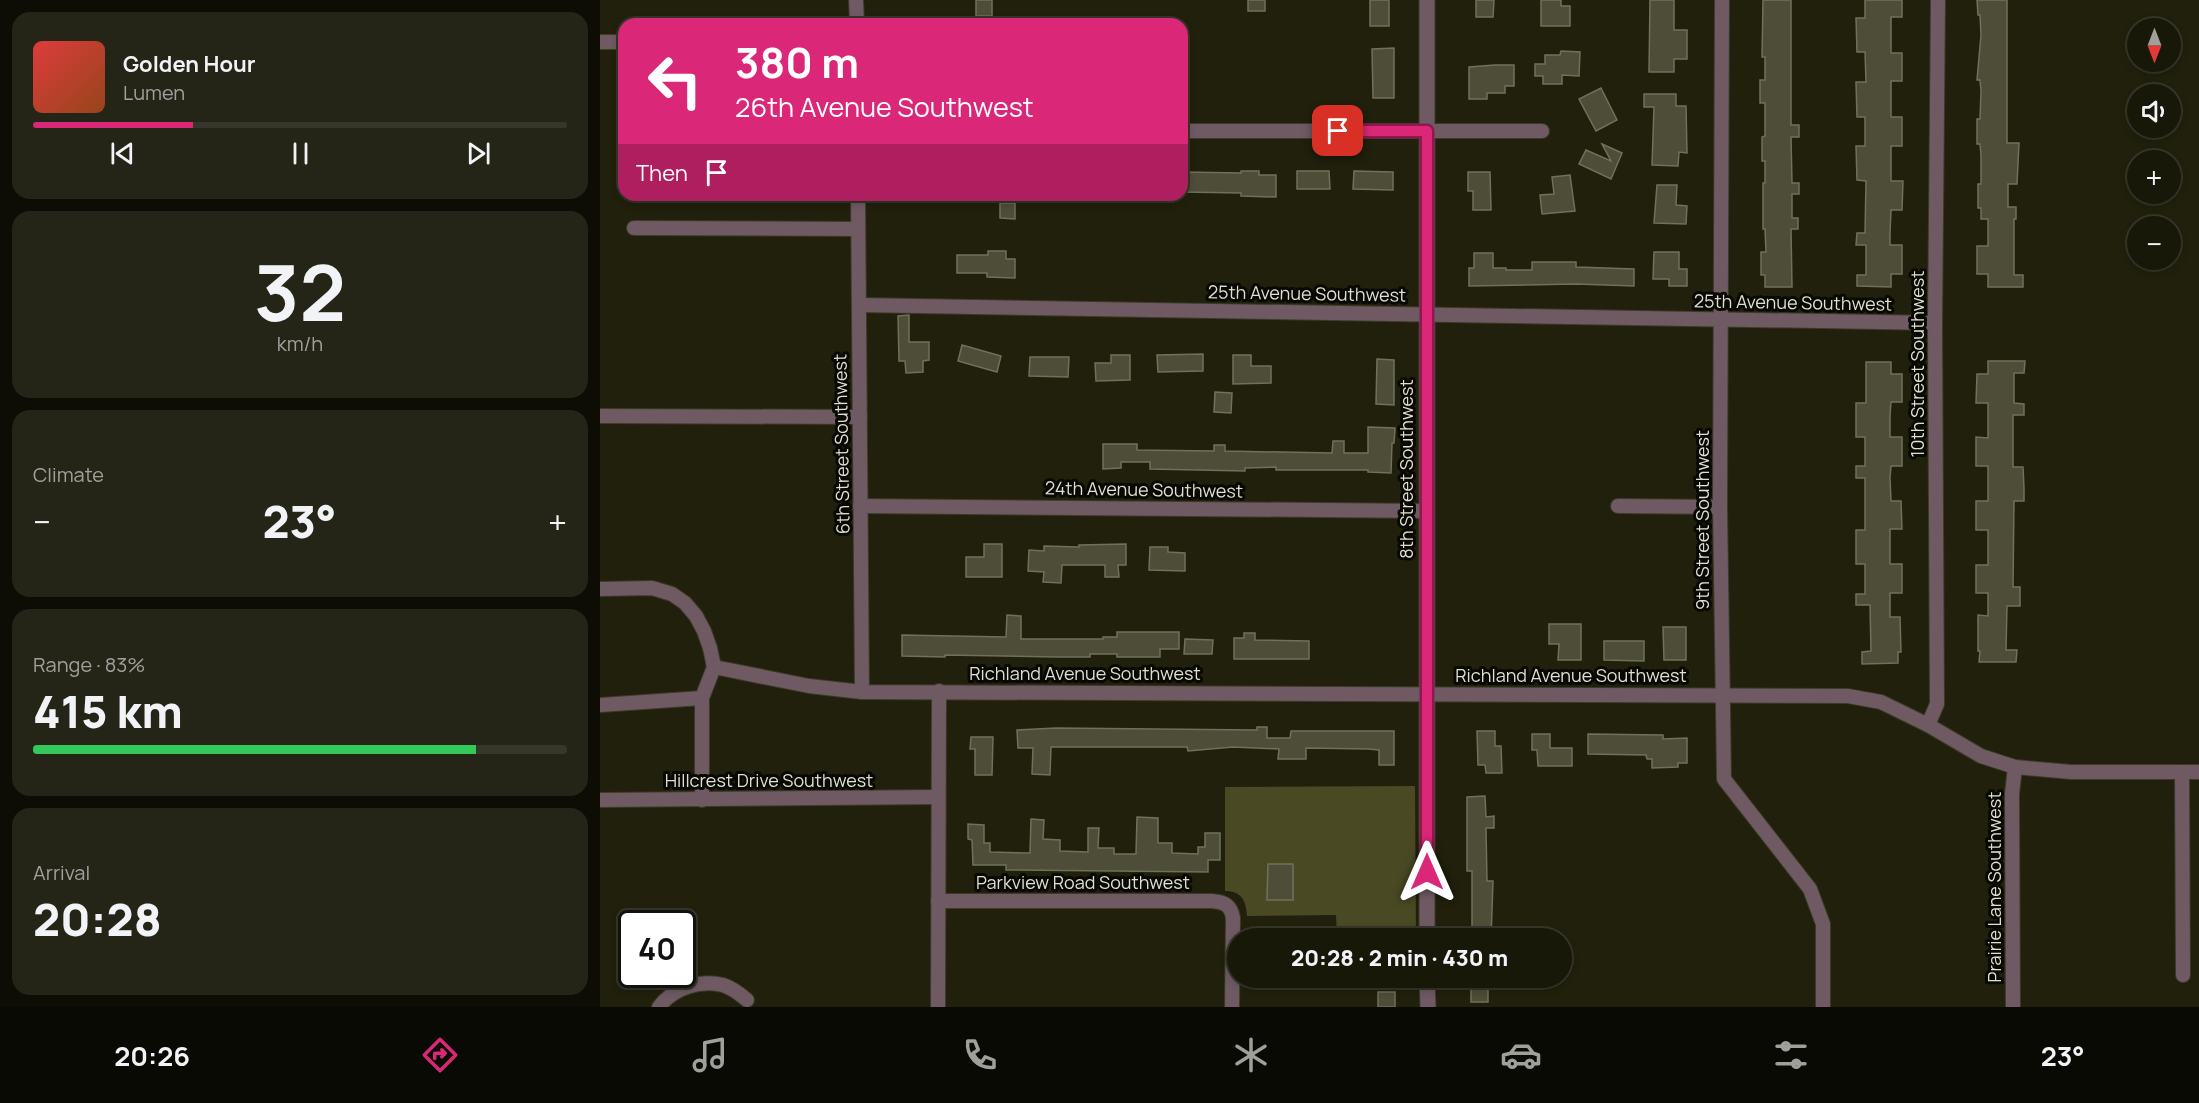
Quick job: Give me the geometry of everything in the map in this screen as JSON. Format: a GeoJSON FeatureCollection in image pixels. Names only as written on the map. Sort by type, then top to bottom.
{"type":"FeatureCollection","features":[{"type":"Feature","properties":{"kind":"street"},"geometry":{"type":"LineString","coordinates":[[856,0],[857,18]]}},
{"type":"Feature","properties":{"kind":"street","name":"8th Street Southwest"},"geometry":{"type":"LineString","coordinates":[[1427,0],[1427,928]]}},
{"type":"Feature","properties":{"kind":"street","name":"9th Street Southwest"},"geometry":{"type":"LineString","coordinates":[[1722,0],[1720,507],[1724,779],[1810,889],[1823,924],[1823,1007]]}},
{"type":"Feature","properties":{"kind":"street","name":"10th Street Southwest"},"geometry":{"type":"LineString","coordinates":[[1928,725],[1937,704],[1935,323],[1938,0]]}},
{"type":"Feature","properties":{"kind":"street"},"geometry":{"type":"LineString","coordinates":[[600,42],[618,42]]}},
{"type":"Feature","properties":{"kind":"street"},"geometry":{"type":"LineString","coordinates":[[1188,131],[1542,131]]}},
{"type":"Feature","properties":{"kind":"street","name":"6th Street Southwest"},"geometry":{"type":"LineString","coordinates":[[858,201],[862,692]]}},
{"type":"Feature","properties":{"kind":"street"},"geometry":{"type":"LineString","coordinates":[[634,228],[858,229]]}},
{"type":"Feature","properties":{"kind":"street","name":"25th Avenue Southwest"},"geometry":{"type":"LineString","coordinates":[[859,305],[1935,323]]}},
{"type":"Feature","properties":{"kind":"street"},"geometry":{"type":"LineString","coordinates":[[600,416],[860,417]]}},
{"type":"Feature","properties":{"kind":"street","name":"24th Avenue Southwest"},"geometry":{"type":"LineString","coordinates":[[861,506],[1426,511]]}},
{"type":"Feature","properties":{"kind":"street"},"geometry":{"type":"LineString","coordinates":[[1618,506],[1720,507]]}},
{"type":"Feature","properties":{"kind":"street"},"geometry":{"type":"LineString","coordinates":[[600,588],[652,588],[672,594],[685,603],[696,616],[710,648],[714,667],[702,698],[702,800]]}},
{"type":"Feature","properties":{"kind":"street","name":"Richland Avenue Southwest"},"geometry":{"type":"LineString","coordinates":[[714,667],[832,690],[862,692],[1848,696],[1881,702],[1928,725],[1981,756],[2015,767],[2071,772],[2199,772]]}},
{"type":"Feature","properties":{"kind":"street"},"geometry":{"type":"LineString","coordinates":[[938,1007],[939,691]]}},
{"type":"Feature","properties":{"kind":"street"},"geometry":{"type":"LineString","coordinates":[[600,705],[702,698]]}},
{"type":"Feature","properties":{"kind":"street","name":"Prairie Lane Southwest"},"geometry":{"type":"LineString","coordinates":[[2013,1007],[2012,794],[2015,767]]}},
{"type":"Feature","properties":{"kind":"street"},"geometry":{"type":"LineString","coordinates":[[2182,772],[2182,975]]}},
{"type":"Feature","properties":{"kind":"street","name":"Hillcrest Drive Southwest"},"geometry":{"type":"LineString","coordinates":[[600,800],[938,797]]}},
{"type":"Feature","properties":{"kind":"street","name":"Parkview Road Southwest"},"geometry":{"type":"LineString","coordinates":[[938,901],[1212,901],[1227,904],[1233,918],[1232,1007]]}},
{"type":"Feature","properties":{"kind":"street"},"geometry":{"type":"LineString","coordinates":[[659,1007],[670,994],[683,988],[708,984],[726,986],[747,1000]]}},
{"type":"Feature","properties":{"kind":"street"},"geometry":{"type":"LineString","coordinates":[[1427,988],[1428,1007]]}},
{"type":"Feature","properties":{"kind":"shaded area"},"geometry":{"type":"Polygon","coordinates":[[[1415,786],[1416,928],[1337,928],[1336,915],[1247,916],[1242,898],[1231,891],[1225,891],[1225,787],[1415,786]]]}},
{"type":"Feature","properties":{"kind":"building"},"geometry":{"type":"Polygon","coordinates":[[[976,0],[992,0],[992,16],[976,16],[976,0]]]}},
{"type":"Feature","properties":{"kind":"building"},"geometry":{"type":"Polygon","coordinates":[[[1248,0],[1265,0],[1265,11],[1248,11],[1248,0]]]}},
{"type":"Feature","properties":{"kind":"building"},"geometry":{"type":"Polygon","coordinates":[[[1370,0],[1389,0],[1389,26],[1370,26],[1370,0]]]}},
{"type":"Feature","properties":{"kind":"building"},"geometry":{"type":"Polygon","coordinates":[[[1476,0],[1494,0],[1493,17],[1476,17],[1476,0]]]}},
{"type":"Feature","properties":{"kind":"building"},"geometry":{"type":"Polygon","coordinates":[[[1541,0],[1561,0],[1561,6],[1570,6],[1570,26],[1541,26],[1541,0]]]}},
{"type":"Feature","properties":{"kind":"building"},"geometry":{"type":"Polygon","coordinates":[[[1650,0],[1674,0],[1674,30],[1687,30],[1687,59],[1674,59],[1674,72],[1649,72],[1650,0]]]}},
{"type":"Feature","properties":{"kind":"building"},"geometry":{"type":"Polygon","coordinates":[[[1763,0],[1791,0],[1791,125],[1799,125],[1799,137],[1791,137],[1792,183],[1799,183],[1799,194],[1792,194],[1792,218],[1798,218],[1798,229],[1791,229],[1792,287],[1765,287],[1765,275],[1761,275],[1761,252],[1766,252],[1765,229],[1763,229],[1765,161],[1762,161],[1765,103],[1760,103],[1760,80],[1765,80],[1765,57],[1762,57],[1763,0]]]}},
{"type":"Feature","properties":{"kind":"building"},"geometry":{"type":"Polygon","coordinates":[[[1865,0],[1902,0],[1902,17],[1891,17],[1891,53],[1902,53],[1902,81],[1891,81],[1891,117],[1902,117],[1902,146],[1891,146],[1891,181],[1903,181],[1902,210],[1891,210],[1890,245],[1902,245],[1902,274],[1891,274],[1891,287],[1857,286],[1857,275],[1866,275],[1866,245],[1856,245],[1857,233],[1865,233],[1866,181],[1857,180],[1856,146],[1865,146],[1865,117],[1857,117],[1856,82],[1866,82],[1865,52],[1857,52],[1856,18],[1865,18],[1865,0]]]}},
{"type":"Feature","properties":{"kind":"building"},"geometry":{"type":"Polygon","coordinates":[[[1977,0],[2007,0],[2007,143],[2019,143],[2017,184],[2008,184],[2008,207],[2016,207],[2014,275],[2023,275],[2023,287],[1988,287],[1988,274],[1977,274],[1977,246],[1988,246],[1988,219],[1981,219],[1981,208],[1978,208],[1981,155],[1980,144],[1977,144],[1977,119],[1980,119],[1981,91],[1980,80],[1977,80],[1981,35],[1977,0]]]}},
{"type":"Feature","properties":{"kind":"building"},"geometry":{"type":"Polygon","coordinates":[[[1394,48],[1394,98],[1373,98],[1372,49],[1394,48]]]}},
{"type":"Feature","properties":{"kind":"building"},"geometry":{"type":"Polygon","coordinates":[[[1561,51],[1580,52],[1579,76],[1562,75],[1562,84],[1543,84],[1543,76],[1535,76],[1535,64],[1545,64],[1545,55],[1560,55],[1561,51]]]}},
{"type":"Feature","properties":{"kind":"building"},"geometry":{"type":"Polygon","coordinates":[[[1514,65],[1514,86],[1505,86],[1505,93],[1487,93],[1487,99],[1469,99],[1469,67],[1514,65]]]}},
{"type":"Feature","properties":{"kind":"building"},"geometry":{"type":"Polygon","coordinates":[[[1601,88],[1617,120],[1596,131],[1579,99],[1601,88]]]}},
{"type":"Feature","properties":{"kind":"building"},"geometry":{"type":"Polygon","coordinates":[[[1644,94],[1676,94],[1676,106],[1686,106],[1687,153],[1679,152],[1678,166],[1652,165],[1654,107],[1644,107],[1644,94]]]}},
{"type":"Feature","properties":{"kind":"building"},"geometry":{"type":"Polygon","coordinates":[[[1602,144],[1622,153],[1611,179],[1579,164],[1586,150],[1611,161],[1602,144]]]}},
{"type":"Feature","properties":{"kind":"building"},"geometry":{"type":"Polygon","coordinates":[[[1241,171],[1259,171],[1259,175],[1276,175],[1276,197],[1241,196],[1241,193],[1188,192],[1188,172],[1241,173],[1241,171]]]}},
{"type":"Feature","properties":{"kind":"building"},"geometry":{"type":"Polygon","coordinates":[[[1297,171],[1329,171],[1330,189],[1297,189],[1297,171]]]}},
{"type":"Feature","properties":{"kind":"building"},"geometry":{"type":"Polygon","coordinates":[[[1354,171],[1393,172],[1393,190],[1353,189],[1354,171]]]}},
{"type":"Feature","properties":{"kind":"building"},"geometry":{"type":"Polygon","coordinates":[[[1468,172],[1490,172],[1491,210],[1473,210],[1473,191],[1468,191],[1468,172]]]}},
{"type":"Feature","properties":{"kind":"building"},"geometry":{"type":"Polygon","coordinates":[[[1570,175],[1575,211],[1542,214],[1540,195],[1554,194],[1552,177],[1570,175]]]}},
{"type":"Feature","properties":{"kind":"building"},"geometry":{"type":"Polygon","coordinates":[[[1657,185],[1677,185],[1676,205],[1687,206],[1686,224],[1654,223],[1657,185]]]}},
{"type":"Feature","properties":{"kind":"building"},"geometry":{"type":"Polygon","coordinates":[[[1000,203],[1015,203],[1015,219],[1000,218],[1000,203]]]}},
{"type":"Feature","properties":{"kind":"building"},"geometry":{"type":"Polygon","coordinates":[[[988,251],[1006,251],[1006,259],[1015,259],[1015,278],[987,277],[987,273],[957,273],[957,255],[988,255],[988,251]]]}},
{"type":"Feature","properties":{"kind":"building"},"geometry":{"type":"Polygon","coordinates":[[[1654,252],[1679,252],[1679,269],[1687,269],[1687,286],[1669,286],[1669,279],[1653,279],[1654,252]]]}},
{"type":"Feature","properties":{"kind":"building"},"geometry":{"type":"Polygon","coordinates":[[[1474,253],[1493,253],[1493,268],[1506,268],[1506,270],[1532,270],[1532,262],[1576,262],[1576,267],[1634,269],[1634,286],[1576,284],[1469,286],[1469,268],[1474,268],[1474,253]]]}},
{"type":"Feature","properties":{"kind":"building"},"geometry":{"type":"Polygon","coordinates":[[[909,315],[909,342],[929,342],[929,360],[923,361],[923,372],[906,373],[905,361],[899,361],[898,316],[909,315]]]}},
{"type":"Feature","properties":{"kind":"building"},"geometry":{"type":"Polygon","coordinates":[[[962,345],[1001,356],[997,372],[958,361],[962,345]]]}},
{"type":"Feature","properties":{"kind":"building"},"geometry":{"type":"Polygon","coordinates":[[[1203,354],[1203,371],[1158,372],[1157,355],[1203,354]]]}},
{"type":"Feature","properties":{"kind":"building"},"geometry":{"type":"Polygon","coordinates":[[[1111,355],[1130,355],[1130,380],[1096,381],[1095,363],[1111,363],[1111,355]]]}},
{"type":"Feature","properties":{"kind":"building"},"geometry":{"type":"Polygon","coordinates":[[[1233,355],[1251,355],[1251,366],[1271,366],[1271,383],[1233,384],[1233,355]]]}},
{"type":"Feature","properties":{"kind":"building"},"geometry":{"type":"Polygon","coordinates":[[[1030,357],[1069,357],[1068,377],[1029,376],[1030,357]]]}},
{"type":"Feature","properties":{"kind":"building"},"geometry":{"type":"Polygon","coordinates":[[[1377,359],[1394,360],[1394,405],[1376,404],[1377,359]]]}},
{"type":"Feature","properties":{"kind":"building"},"geometry":{"type":"Polygon","coordinates":[[[1988,361],[2025,361],[2024,373],[2014,373],[2014,403],[2024,404],[2024,415],[2013,415],[2013,467],[2023,467],[2024,488],[2024,501],[2014,501],[2013,587],[2020,587],[2020,606],[2007,606],[2006,650],[2017,650],[2016,662],[1979,662],[1978,615],[1988,616],[1988,593],[1976,593],[1976,565],[1988,565],[1988,530],[1976,530],[1976,501],[1988,501],[1988,466],[1976,466],[1976,437],[1988,438],[1988,403],[1976,403],[1977,374],[1988,374],[1988,361]]]}},
{"type":"Feature","properties":{"kind":"building"},"geometry":{"type":"Polygon","coordinates":[[[1866,362],[1891,362],[1891,374],[1902,374],[1902,402],[1891,402],[1890,415],[1890,437],[1902,437],[1902,466],[1891,466],[1890,478],[1891,501],[1901,501],[1902,529],[1890,529],[1890,564],[1902,564],[1902,593],[1890,593],[1890,617],[1900,617],[1901,652],[1898,652],[1898,663],[1862,664],[1862,652],[1871,651],[1870,605],[1856,605],[1856,594],[1865,594],[1865,564],[1856,564],[1856,530],[1865,530],[1865,478],[1856,478],[1856,466],[1865,466],[1865,437],[1856,437],[1856,403],[1866,403],[1866,362]]]}},
{"type":"Feature","properties":{"kind":"building"},"geometry":{"type":"Polygon","coordinates":[[[1215,392],[1232,393],[1231,413],[1214,412],[1215,392]]]}},
{"type":"Feature","properties":{"kind":"building"},"geometry":{"type":"Polygon","coordinates":[[[1368,427],[1395,428],[1391,473],[1368,472],[1368,470],[1276,470],[1276,467],[1245,468],[1245,471],[1150,469],[1150,462],[1121,462],[1121,468],[1103,469],[1103,444],[1137,444],[1137,450],[1214,451],[1214,445],[1225,445],[1225,451],[1332,453],[1333,441],[1344,441],[1344,453],[1368,453],[1368,427]]]}},
{"type":"Feature","properties":{"kind":"building"},"geometry":{"type":"Polygon","coordinates":[[[984,544],[1002,544],[1002,577],[966,577],[966,557],[984,557],[984,544]]]}},
{"type":"Feature","properties":{"kind":"building"},"geometry":{"type":"Polygon","coordinates":[[[1126,544],[1126,565],[1118,565],[1119,577],[1105,577],[1105,565],[1062,565],[1061,583],[1043,582],[1044,572],[1028,571],[1029,550],[1044,551],[1044,546],[1079,547],[1079,545],[1126,544]]]}},
{"type":"Feature","properties":{"kind":"building"},"geometry":{"type":"Polygon","coordinates":[[[1150,547],[1168,547],[1168,552],[1185,553],[1185,571],[1149,570],[1150,547]]]}},
{"type":"Feature","properties":{"kind":"building"},"geometry":{"type":"Polygon","coordinates":[[[1007,615],[1021,616],[1021,639],[1103,639],[1103,637],[1117,637],[1117,632],[1179,632],[1179,649],[1160,649],[1160,657],[1117,657],[1117,654],[1090,654],[1090,657],[902,656],[902,635],[1006,637],[1007,615]]]}},
{"type":"Feature","properties":{"kind":"building"},"geometry":{"type":"Polygon","coordinates":[[[1549,624],[1581,624],[1581,660],[1558,660],[1559,644],[1549,644],[1549,624]]]}},
{"type":"Feature","properties":{"kind":"building"},"geometry":{"type":"Polygon","coordinates":[[[1663,627],[1686,627],[1686,660],[1664,660],[1663,627]]]}},
{"type":"Feature","properties":{"kind":"building"},"geometry":{"type":"Polygon","coordinates":[[[1244,633],[1255,633],[1255,640],[1309,641],[1309,659],[1234,659],[1234,638],[1244,638],[1244,633]]]}},
{"type":"Feature","properties":{"kind":"building"},"geometry":{"type":"Polygon","coordinates":[[[1185,639],[1213,640],[1212,654],[1184,654],[1185,639]]]}},
{"type":"Feature","properties":{"kind":"building"},"geometry":{"type":"Polygon","coordinates":[[[1604,641],[1644,641],[1644,661],[1604,660],[1604,641]]]}},
{"type":"Feature","properties":{"kind":"building"},"geometry":{"type":"Polygon","coordinates":[[[1257,727],[1267,727],[1267,738],[1290,738],[1291,731],[1394,731],[1394,765],[1379,765],[1379,750],[1368,749],[1306,748],[1306,759],[1278,759],[1279,749],[1233,747],[1188,751],[1187,747],[1051,747],[1050,775],[1032,774],[1033,748],[1018,748],[1017,730],[1056,728],[1257,730],[1257,727]]]}},
{"type":"Feature","properties":{"kind":"building"},"geometry":{"type":"Polygon","coordinates":[[[1477,731],[1495,731],[1495,746],[1501,746],[1502,773],[1486,773],[1485,765],[1478,765],[1477,731]]]}},
{"type":"Feature","properties":{"kind":"building"},"geometry":{"type":"Polygon","coordinates":[[[1532,734],[1550,734],[1550,748],[1572,748],[1572,766],[1538,766],[1537,750],[1532,750],[1532,734]]]}},
{"type":"Feature","properties":{"kind":"building"},"geometry":{"type":"Polygon","coordinates":[[[1588,734],[1663,735],[1663,739],[1687,738],[1687,763],[1678,763],[1678,767],[1652,768],[1652,759],[1647,759],[1646,755],[1588,754],[1588,734]]]}},
{"type":"Feature","properties":{"kind":"building"},"geometry":{"type":"Polygon","coordinates":[[[971,737],[993,737],[992,775],[975,775],[975,749],[970,749],[971,737]]]}},
{"type":"Feature","properties":{"kind":"building"},"geometry":{"type":"Polygon","coordinates":[[[1485,796],[1486,817],[1494,816],[1494,828],[1486,828],[1487,881],[1493,881],[1491,928],[1472,928],[1472,871],[1467,871],[1467,797],[1485,796]]]}},
{"type":"Feature","properties":{"kind":"building"},"geometry":{"type":"Polygon","coordinates":[[[1137,817],[1158,818],[1158,843],[1172,843],[1172,853],[1198,854],[1198,847],[1205,847],[1205,833],[1220,833],[1220,860],[1208,860],[1208,872],[1006,870],[1006,865],[973,865],[972,840],[968,839],[968,824],[984,825],[984,843],[990,843],[990,852],[1030,853],[1031,819],[1044,820],[1043,839],[1060,840],[1060,851],[1088,852],[1088,828],[1099,828],[1098,848],[1114,848],[1114,854],[1136,854],[1137,817]]]}},
{"type":"Feature","properties":{"kind":"building"},"geometry":{"type":"Polygon","coordinates":[[[1268,864],[1293,864],[1293,900],[1267,900],[1268,864]]]}},
{"type":"Feature","properties":{"kind":"building"},"geometry":{"type":"Polygon","coordinates":[[[1471,988],[1488,988],[1488,1002],[1471,1002],[1471,988]]]}},
{"type":"Feature","properties":{"kind":"building"},"geometry":{"type":"Polygon","coordinates":[[[1378,992],[1395,992],[1395,1007],[1378,1007],[1378,992]]]}},
{"type":"Feature","properties":{"kind":"route"},"geometry":{"type":"LineString","coordinates":[[1338,131],[1427,131],[1427,872]]}}]}
